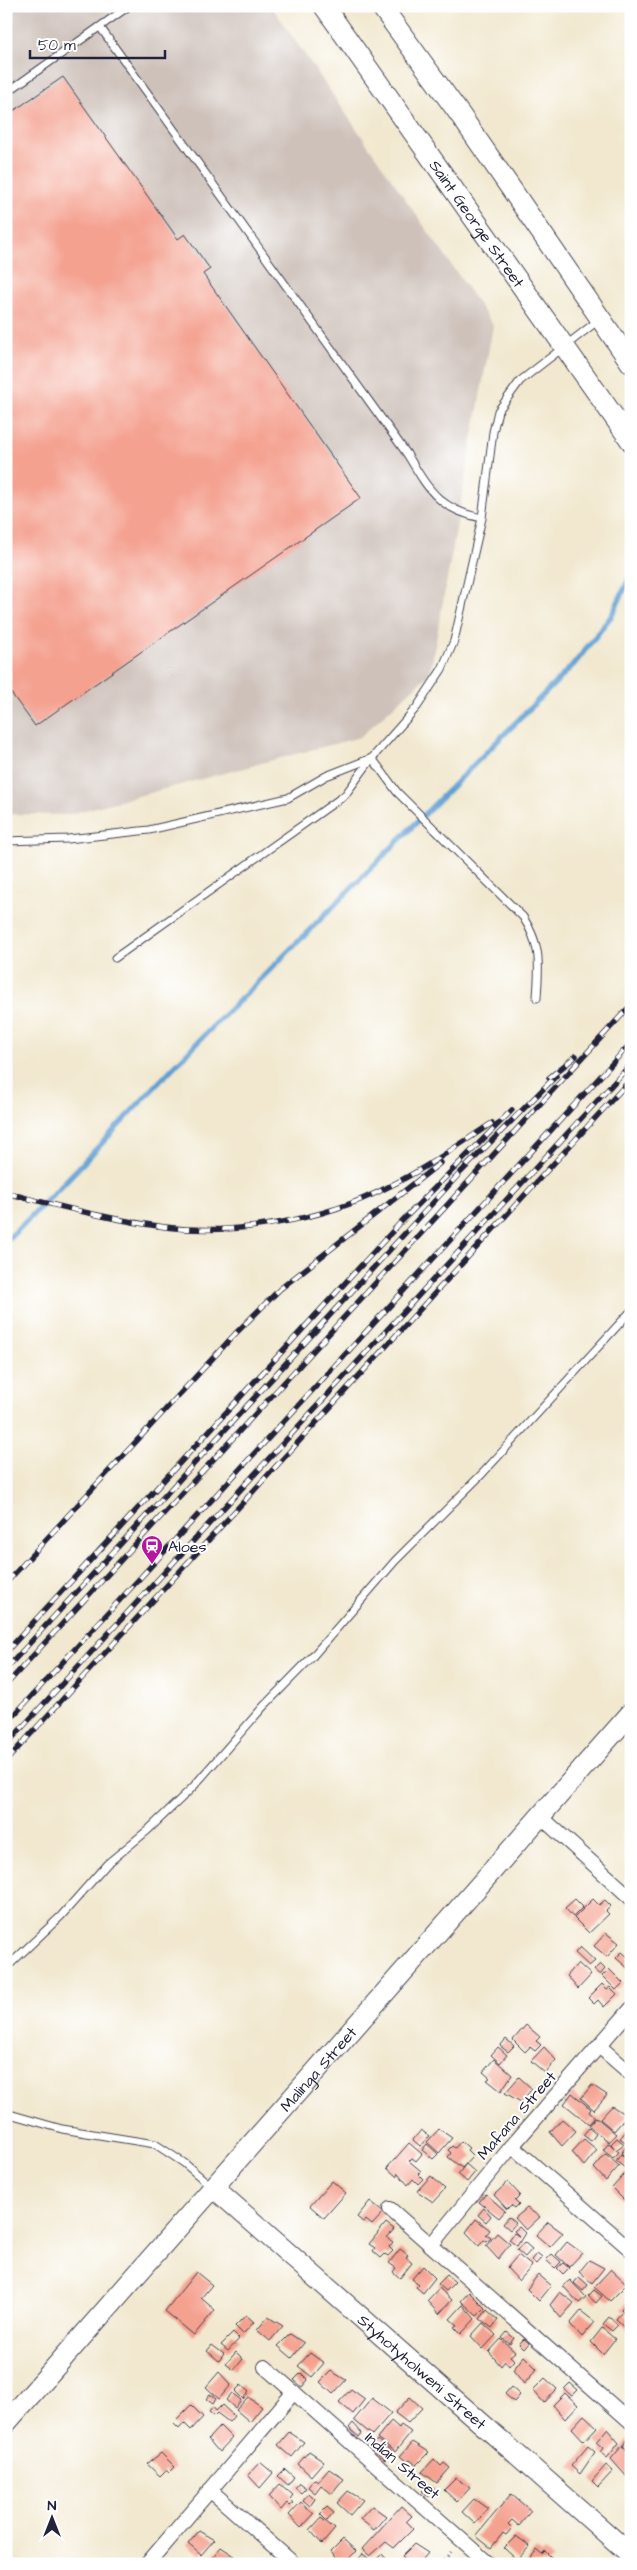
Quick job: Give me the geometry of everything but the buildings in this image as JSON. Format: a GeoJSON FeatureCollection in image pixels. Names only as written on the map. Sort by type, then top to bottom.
{"type":"FeatureCollection","features":[{"type":"Feature","properties":{"kind":"street","name":"Saint George Street"},"geometry":{"type":"LineString","coordinates":[[324,6],[631,441]]}},
{"type":"Feature","properties":{"kind":"street"},"geometry":{"type":"LineString","coordinates":[[381,6],[461,116],[631,363]]}},
{"type":"Feature","properties":{"kind":"street","name":"Malinga Street"},"geometry":{"type":"LineString","coordinates":[[6,2423],[631,1713]]}},
{"type":"Feature","properties":{"kind":"street"},"geometry":{"type":"LineString","coordinates":[[540,1816],[631,1898]]}},
{"type":"Feature","properties":{"kind":"street","name":"Mafana Street"},"geometry":{"type":"LineString","coordinates":[[431,2244],[512,2146],[631,2009]]}},
{"type":"Feature","properties":{"kind":"street"},"geometry":{"type":"LineString","coordinates":[[599,2046],[631,2074]]}},
{"type":"Feature","properties":{"kind":"street"},"geometry":{"type":"LineString","coordinates":[[512,2146],[631,2250]]}},
{"type":"Feature","properties":{"kind":"street","name":"Styhotyholweni Street"},"geometry":{"type":"LineString","coordinates":[[213,2187],[631,2555]]}},
{"type":"Feature","properties":{"kind":"street"},"geometry":{"type":"LineString","coordinates":[[390,2209],[631,2422]]}},
{"type":"Feature","properties":{"kind":"street","name":"Indian Street"},"geometry":{"type":"LineString","coordinates":[[265,2367],[489,2564]]}},
{"type":"Feature","properties":{"kind":"street"},"geometry":{"type":"LineString","coordinates":[[147,2564],[294,2392]]}},
{"type":"Feature","properties":{"kind":"street"},"geometry":{"type":"LineString","coordinates":[[210,2490],[294,2564]]}},
{"type":"Feature","properties":{"kind":"lane"},"geometry":{"type":"LineString","coordinates":[[6,93],[129,6]]}},
{"type":"Feature","properties":{"kind":"lane"},"geometry":{"type":"LineString","coordinates":[[100,27],[407,454],[429,490],[450,508],[482,518]]}},
{"type":"Feature","properties":{"kind":"lane"},"geometry":{"type":"LineString","coordinates":[[115,958],[345,795],[372,758],[417,707],[442,668],[454,641],[482,518],[493,432],[498,411],[520,381],[600,319]]}},
{"type":"Feature","properties":{"kind":"lane"},"geometry":{"type":"LineString","coordinates":[[372,758],[397,792],[523,917],[534,935],[538,953],[537,998]]}},
{"type":"Feature","properties":{"kind":"lane"},"geometry":{"type":"LineString","coordinates":[[6,841],[68,839],[148,830],[288,798],[326,776],[372,758]]}},
{"type":"Feature","properties":{"kind":"lane"},"geometry":{"type":"LineString","coordinates":[[6,1968],[61,1916],[107,1864],[148,1830],[192,1787],[312,1656],[395,1561],[482,1474],[631,1311]]}},
{"type":"Feature","properties":{"kind":"lane"},"geometry":{"type":"LineString","coordinates":[[6,2113],[62,2128],[154,2144],[184,2163],[213,2187]]}},
{"type":"Feature","properties":{"kind":"shaded area"},"geometry":{"type":"Polygon","coordinates":[[[6,6],[271,6],[493,325],[430,673],[360,737],[66,815],[6,814],[6,6]]]}},
{"type":"Feature","properties":{"kind":"waterway"},"geometry":{"type":"LineString","coordinates":[[6,1241],[67,1180],[214,1025],[575,663],[612,615],[631,575]]}},
{"type":"Feature","properties":{"kind":"railway"},"geometry":{"type":"LineString","coordinates":[[6,1685],[631,1005]]}},
{"type":"Feature","properties":{"kind":"railway"},"geometry":{"type":"LineString","coordinates":[[6,1724],[631,1043]]}},
{"type":"Feature","properties":{"kind":"railway"},"geometry":{"type":"LineString","coordinates":[[549,1078],[576,1056]]}},
{"type":"Feature","properties":{"kind":"railway"},"geometry":{"type":"LineString","coordinates":[[6,1745],[631,1064]]}},
{"type":"Feature","properties":{"kind":"railway"},"geometry":{"type":"LineString","coordinates":[[6,1669],[461,1172],[556,1076]]}},
{"type":"Feature","properties":{"kind":"railway"},"geometry":{"type":"LineString","coordinates":[[6,1761],[631,1079]]}},
{"type":"Feature","properties":{"kind":"railway"},"geometry":{"type":"LineString","coordinates":[[6,1652],[402,1221],[512,1110]]}},
{"type":"Feature","properties":{"kind":"railway"},"geometry":{"type":"LineString","coordinates":[[6,1193],[105,1217],[165,1227],[220,1229],[278,1223],[335,1209],[386,1188],[427,1166],[492,1123]]}},
{"type":"Feature","properties":{"kind":"railway"},"geometry":{"type":"LineString","coordinates":[[6,1583],[235,1334],[280,1289],[440,1163]]}},
{"type":"Feature","properties":{"kind":"place","name":"Aloes"},"geometry":{"type":"Point","coordinates":[152,1565]}}]}
